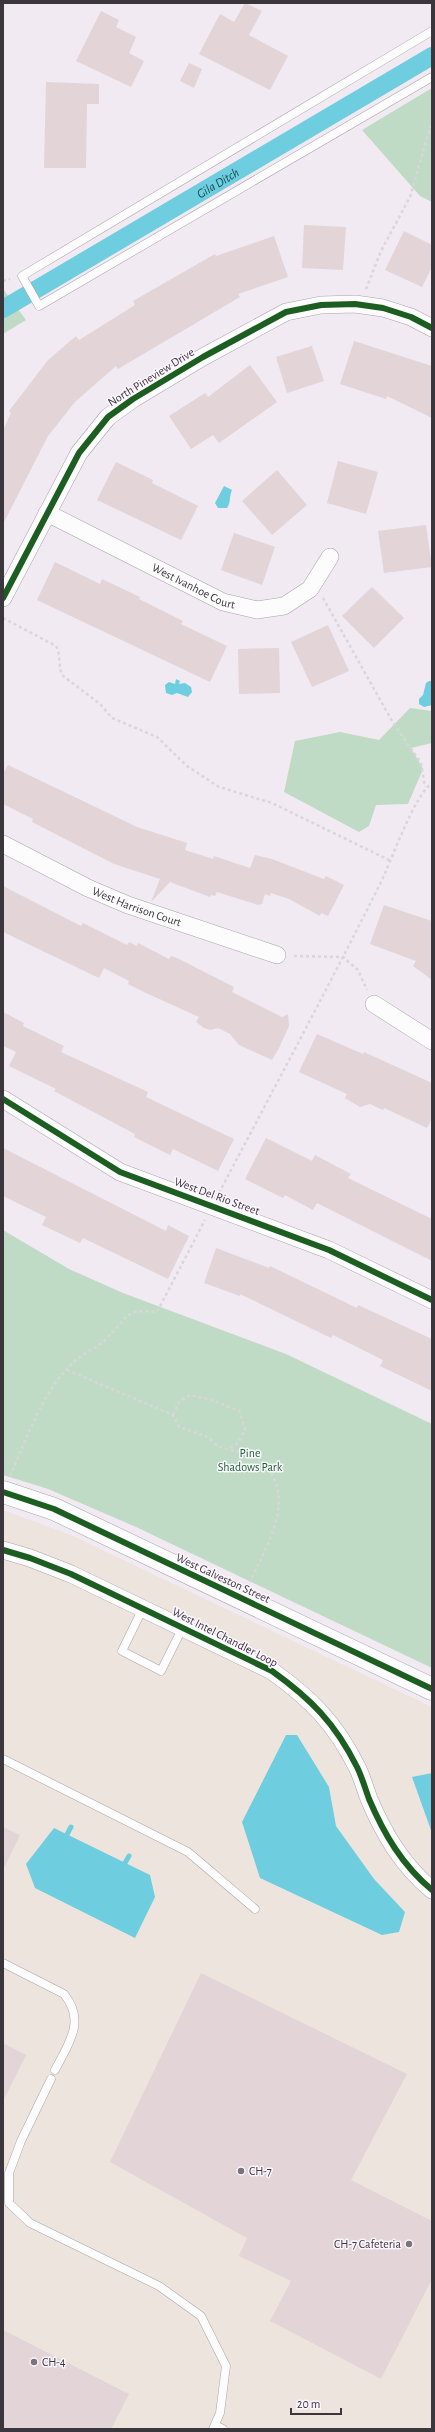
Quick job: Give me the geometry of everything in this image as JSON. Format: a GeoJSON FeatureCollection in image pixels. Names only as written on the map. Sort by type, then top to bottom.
{"type":"FeatureCollection","features":[{"type":"Feature","properties":{"kind":"street","name":"North Pineview Drive"},"geometry":{"type":"LineString","coordinates":[[3,598],[79,453],[108,418],[133,399],[203,357],[286,312],[357,297],[411,317],[432,328]]}},
{"type":"Feature","properties":{"kind":"street","name":"West Ivanhoe Court"},"geometry":{"type":"LineString","coordinates":[[47,513],[222,602],[257,610],[284,606],[310,589],[330,557]]}},
{"type":"Feature","properties":{"kind":"street","name":"West Harrison Court"},"geometry":{"type":"LineString","coordinates":[[3,844],[88,888],[128,905],[277,955]]}},
{"type":"Feature","properties":{"kind":"street"},"geometry":{"type":"LineString","coordinates":[[374,1004],[432,1041]]}},
{"type":"Feature","properties":{"kind":"street","name":"West Del Rio Street"},"geometry":{"type":"LineString","coordinates":[[3,1099],[120,1172],[353,1260],[432,1300]]}},
{"type":"Feature","properties":{"kind":"street","name":"West Galveston Street"},"geometry":{"type":"LineString","coordinates":[[6,1485],[242,1600],[432,1689]]}},
{"type":"Feature","properties":{"kind":"street","name":"West Intel Chandler Loop"},"geometry":{"type":"LineString","coordinates":[[3,1550],[30,1558],[71,1574],[272,1671],[316,1705],[334,1728],[358,1769],[389,1841],[416,1876],[432,1890]]}},
{"type":"Feature","properties":{"kind":"lane"},"geometry":{"type":"LineString","coordinates":[[432,31],[22,276],[39,306],[432,77]]}},
{"type":"Feature","properties":{"kind":"lane"},"geometry":{"type":"LineString","coordinates":[[143,1608],[122,1651],[161,1671],[183,1627]]}},
{"type":"Feature","properties":{"kind":"lane"},"geometry":{"type":"LineString","coordinates":[[3,1759],[188,1852],[255,1908]]}},
{"type":"Feature","properties":{"kind":"lane"},"geometry":{"type":"LineString","coordinates":[[3,1963],[64,1994],[74,2010],[76,2024],[55,2070]]}},
{"type":"Feature","properties":{"kind":"lane"},"geometry":{"type":"LineString","coordinates":[[51,2079],[21,2141],[9,2173],[9,2203],[30,2223],[159,2286],[202,2316],[226,2366],[220,2414],[214,2427],[223,2429]]}},
{"type":"Feature","properties":{"kind":"path"},"geometry":{"type":"LineString","coordinates":[[357,297],[366,290],[381,251],[410,197],[432,121]]}},
{"type":"Feature","properties":{"kind":"path"},"geometry":{"type":"LineString","coordinates":[[314,582],[392,721],[421,763],[425,788]]}},
{"type":"Feature","properties":{"kind":"path"},"geometry":{"type":"LineString","coordinates":[[3,618],[56,646],[60,652],[59,668],[62,675],[100,704],[112,718],[157,737],[187,766],[219,787],[272,803],[391,861]]}},
{"type":"Feature","properties":{"kind":"path"},"geometry":{"type":"LineString","coordinates":[[6,1485],[43,1404],[67,1370],[77,1359],[104,1342],[131,1313],[139,1310],[157,1312],[343,957],[391,861],[425,788],[432,783]]}},
{"type":"Feature","properties":{"kind":"path"},"geometry":{"type":"LineString","coordinates":[[277,955],[343,957],[358,970],[374,1004]]}},
{"type":"Feature","properties":{"kind":"path"},"geometry":{"type":"LineString","coordinates":[[67,1370],[173,1415],[179,1427],[206,1437],[221,1448],[252,1456],[267,1469],[279,1499],[280,1512],[275,1529],[242,1600]]}},
{"type":"Feature","properties":{"kind":"path"},"geometry":{"type":"LineString","coordinates":[[173,1415],[179,1402],[190,1395],[212,1400],[239,1411],[245,1430],[238,1443],[228,1450]]}},
{"type":"Feature","properties":{"kind":"shaded area"},"geometry":{"type":"Polygon","coordinates":[[[3,1510],[71,1535],[432,1707],[432,2429],[3,2429],[3,1510]]]}},
{"type":"Feature","properties":{"kind":"green space"},"geometry":{"type":"Polygon","coordinates":[[[432,88],[432,202],[420,196],[362,130],[432,88]]]}},
{"type":"Feature","properties":{"kind":"green space"},"geometry":{"type":"Polygon","coordinates":[[[3,289],[26,320],[3,334],[3,289]]]}},
{"type":"Feature","properties":{"kind":"green space"},"geometry":{"type":"Polygon","coordinates":[[[410,708],[432,711],[432,743],[411,748],[423,769],[408,804],[376,805],[369,826],[359,832],[284,792],[295,741],[340,732],[379,740],[410,708]]]}},
{"type":"Feature","properties":{"kind":"green space","name":"Pine Shadows Park"},"geometry":{"type":"Polygon","coordinates":[[[3,1230],[69,1269],[123,1293],[286,1354],[432,1424],[432,1668],[136,1527],[48,1489],[3,1475],[3,1230]]]}},
{"type":"Feature","properties":{"kind":"water"},"geometry":{"type":"Polygon","coordinates":[[[224,486],[232,490],[229,504],[227,508],[218,508],[215,503],[224,486]]]}},
{"type":"Feature","properties":{"kind":"water"},"geometry":{"type":"Polygon","coordinates":[[[176,679],[180,681],[179,684],[185,683],[191,687],[192,692],[188,697],[177,693],[172,695],[166,693],[165,685],[169,682],[175,684],[176,679]]]}},
{"type":"Feature","properties":{"kind":"water"},"geometry":{"type":"Polygon","coordinates":[[[432,681],[432,705],[424,707],[419,704],[419,699],[423,695],[426,683],[432,681]]]}},
{"type":"Feature","properties":{"kind":"water"},"geometry":{"type":"Polygon","coordinates":[[[286,1735],[297,1735],[329,1787],[336,1826],[374,1879],[405,1912],[399,1932],[382,1935],[260,1878],[242,1822],[286,1735]]]}},
{"type":"Feature","properties":{"kind":"water"},"geometry":{"type":"Polygon","coordinates":[[[432,1773],[432,1833],[412,1777],[432,1773]]]}},
{"type":"Feature","properties":{"kind":"water"},"geometry":{"type":"Polygon","coordinates":[[[54,1828],[150,1875],[155,1897],[135,1938],[35,1888],[26,1864],[54,1828]]]}},
{"type":"Feature","properties":{"kind":"building"},"geometry":{"type":"Polygon","coordinates":[[[245,3],[262,11],[249,35],[288,56],[270,90],[199,54],[220,14],[234,22],[245,3]]]}},
{"type":"Feature","properties":{"kind":"building"},"geometry":{"type":"Polygon","coordinates":[[[101,11],[119,20],[116,27],[136,37],[129,53],[144,61],[131,87],[76,61],[101,11]]]}},
{"type":"Feature","properties":{"kind":"building"},"geometry":{"type":"Polygon","coordinates":[[[189,63],[202,69],[194,88],[180,81],[189,63]]]}},
{"type":"Feature","properties":{"kind":"building"},"geometry":{"type":"Polygon","coordinates":[[[46,82],[99,84],[99,104],[87,104],[86,168],[44,168],[46,82]]]}},
{"type":"Feature","properties":{"kind":"building"},"geometry":{"type":"Polygon","coordinates":[[[304,225],[346,227],[343,270],[302,268],[304,225]]]}},
{"type":"Feature","properties":{"kind":"building"},"geometry":{"type":"Polygon","coordinates":[[[404,231],[432,245],[432,267],[422,287],[385,270],[404,231]]]}},
{"type":"Feature","properties":{"kind":"building"},"geometry":{"type":"Polygon","coordinates":[[[274,236],[288,277],[238,294],[240,297],[118,369],[116,366],[75,402],[48,436],[3,524],[3,430],[11,413],[9,411],[48,360],[76,336],[79,340],[135,305],[133,301],[215,254],[216,256],[274,236]]]}},
{"type":"Feature","properties":{"kind":"building"},"geometry":{"type":"Polygon","coordinates":[[[354,341],[432,366],[432,418],[387,396],[386,399],[340,384],[354,341]]]}},
{"type":"Feature","properties":{"kind":"building"},"geometry":{"type":"Polygon","coordinates":[[[312,346],[324,381],[287,393],[276,357],[312,346]]]}},
{"type":"Feature","properties":{"kind":"building"},"geometry":{"type":"Polygon","coordinates":[[[250,365],[277,402],[219,443],[213,435],[191,449],[169,416],[205,393],[208,397],[250,365]]]}},
{"type":"Feature","properties":{"kind":"building"},"geometry":{"type":"Polygon","coordinates":[[[338,461],[378,472],[366,514],[327,503],[338,461]]]}},
{"type":"Feature","properties":{"kind":"building"},"geometry":{"type":"Polygon","coordinates":[[[116,462],[153,480],[152,483],[198,506],[181,540],[97,500],[116,462]]]}},
{"type":"Feature","properties":{"kind":"building"},"geometry":{"type":"Polygon","coordinates":[[[277,470],[307,505],[272,535],[242,501],[277,470]]]}},
{"type":"Feature","properties":{"kind":"building"},"geometry":{"type":"Polygon","coordinates":[[[426,525],[432,567],[384,573],[378,531],[426,525]]]}},
{"type":"Feature","properties":{"kind":"building"},"geometry":{"type":"Polygon","coordinates":[[[234,533],[275,547],[262,585],[221,570],[234,533]]]}},
{"type":"Feature","properties":{"kind":"building"},"geometry":{"type":"Polygon","coordinates":[[[55,562],[100,584],[102,579],[140,597],[139,599],[183,621],[181,624],[227,646],[210,682],[37,600],[55,562]]]}},
{"type":"Feature","properties":{"kind":"building"},"geometry":{"type":"Polygon","coordinates":[[[372,587],[404,618],[374,648],[342,616],[372,587]]]}},
{"type":"Feature","properties":{"kind":"building"},"geometry":{"type":"Polygon","coordinates":[[[328,625],[349,671],[312,687],[291,642],[328,625]]]}},
{"type":"Feature","properties":{"kind":"building"},"geometry":{"type":"Polygon","coordinates":[[[279,648],[280,693],[239,694],[238,649],[279,648]]]}},
{"type":"Feature","properties":{"kind":"building"},"geometry":{"type":"Polygon","coordinates":[[[8,765],[137,827],[187,843],[185,850],[213,859],[214,856],[250,868],[255,855],[272,859],[324,879],[326,876],[344,885],[328,916],[321,913],[320,916],[289,899],[271,893],[270,896],[265,894],[262,904],[258,905],[217,892],[215,896],[211,895],[210,897],[170,882],[151,902],[160,879],[114,864],[32,822],[33,819],[3,804],[3,774],[8,765]]]}},
{"type":"Feature","properties":{"kind":"building"},"geometry":{"type":"Polygon","coordinates":[[[3,886],[81,926],[83,923],[127,945],[129,942],[137,946],[138,943],[169,959],[171,956],[179,959],[234,987],[232,992],[282,1017],[288,1014],[289,1026],[272,1060],[239,1045],[230,1034],[218,1028],[210,1030],[204,1028],[196,1022],[199,1017],[128,984],[129,981],[104,968],[99,978],[3,932],[3,886]]]}},
{"type":"Feature","properties":{"kind":"building"},"geometry":{"type":"Polygon","coordinates":[[[384,905],[432,921],[432,980],[413,966],[416,961],[370,944],[384,905]]]}},
{"type":"Feature","properties":{"kind":"building"},"geometry":{"type":"Polygon","coordinates":[[[3,1012],[24,1023],[23,1026],[64,1046],[61,1052],[148,1092],[146,1097],[234,1139],[218,1171],[173,1149],[170,1155],[134,1137],[135,1134],[54,1091],[56,1089],[9,1066],[16,1052],[3,1046],[3,1012]]]}},
{"type":"Feature","properties":{"kind":"building"},"geometry":{"type":"Polygon","coordinates":[[[317,1034],[363,1054],[364,1052],[432,1083],[432,1118],[427,1128],[384,1108],[383,1110],[370,1104],[360,1107],[345,1098],[347,1094],[299,1072],[317,1034]]]}},
{"type":"Feature","properties":{"kind":"building"},"geometry":{"type":"Polygon","coordinates":[[[266,1138],[312,1161],[315,1155],[351,1174],[348,1178],[432,1219],[432,1261],[317,1203],[313,1210],[285,1195],[283,1198],[245,1179],[266,1138]]]}},
{"type":"Feature","properties":{"kind":"building"},"geometry":{"type":"Polygon","coordinates":[[[3,1148],[166,1231],[168,1225],[189,1236],[168,1279],[83,1238],[80,1243],[42,1225],[46,1217],[3,1196],[3,1148]]]}},
{"type":"Feature","properties":{"kind":"building"},"geometry":{"type":"Polygon","coordinates":[[[216,1248],[269,1268],[270,1266],[357,1308],[358,1305],[432,1339],[432,1391],[380,1366],[383,1360],[333,1335],[331,1338],[240,1294],[240,1296],[204,1283],[216,1248]]]}},
{"type":"Feature","properties":{"kind":"building"},"geometry":{"type":"Polygon","coordinates":[[[3,1827],[20,1835],[3,1870],[3,1827]]]}},
{"type":"Feature","properties":{"kind":"building","name":"CH-7"},"geometry":{"type":"Polygon","coordinates":[[[201,1973],[407,2074],[351,2180],[432,2221],[432,2279],[381,2379],[270,2321],[291,2281],[239,2256],[247,2238],[110,2162],[201,1973]]]}},
{"type":"Feature","properties":{"kind":"building"},"geometry":{"type":"Polygon","coordinates":[[[3,2043],[26,2055],[3,2101],[3,2043]]]}},
{"type":"Feature","properties":{"kind":"building","name":"CH-4"},"geometry":{"type":"Polygon","coordinates":[[[3,2330],[129,2394],[111,2429],[3,2429],[3,2330]]]}},
{"type":"Feature","properties":{"kind":"waterway","name":"Gila Ditch"},"geometry":{"type":"LineString","coordinates":[[3,309],[432,56]]}},
{"type":"Feature","properties":{"kind":"waterway"},"geometry":{"type":"LineString","coordinates":[[64,1840],[71,1827]]}},
{"type":"Feature","properties":{"kind":"waterway"},"geometry":{"type":"LineString","coordinates":[[122,1868],[129,1856]]}},
{"type":"Feature","properties":{"kind":"cycle path"},"geometry":{"type":"LineString","coordinates":[[3,598],[79,453],[108,417],[133,399],[203,357],[286,312],[321,305],[355,304],[383,308],[411,317],[432,328]]}},
{"type":"Feature","properties":{"kind":"cycle path"},"geometry":{"type":"LineString","coordinates":[[3,1099],[120,1172],[329,1250],[432,1300]]}},
{"type":"Feature","properties":{"kind":"cycle path"},"geometry":{"type":"LineString","coordinates":[[3,1492],[54,1509],[432,1689]]}},
{"type":"Feature","properties":{"kind":"cycle path"},"geometry":{"type":"LineString","coordinates":[[3,1550],[30,1558],[71,1574],[272,1671],[286,1681],[321,1713],[340,1737],[357,1767],[369,1799],[388,1837],[412,1870],[432,1890]]}},
{"type":"Feature","properties":{"kind":"place","name":"CH-7"},"geometry":{"type":"Point","coordinates":[241,2171]}},
{"type":"Feature","properties":{"kind":"place","name":"CH-7 Cafeteria"},"geometry":{"type":"Point","coordinates":[409,2244]}},
{"type":"Feature","properties":{"kind":"place","name":"CH-4"},"geometry":{"type":"Point","coordinates":[34,2362]}}]}
